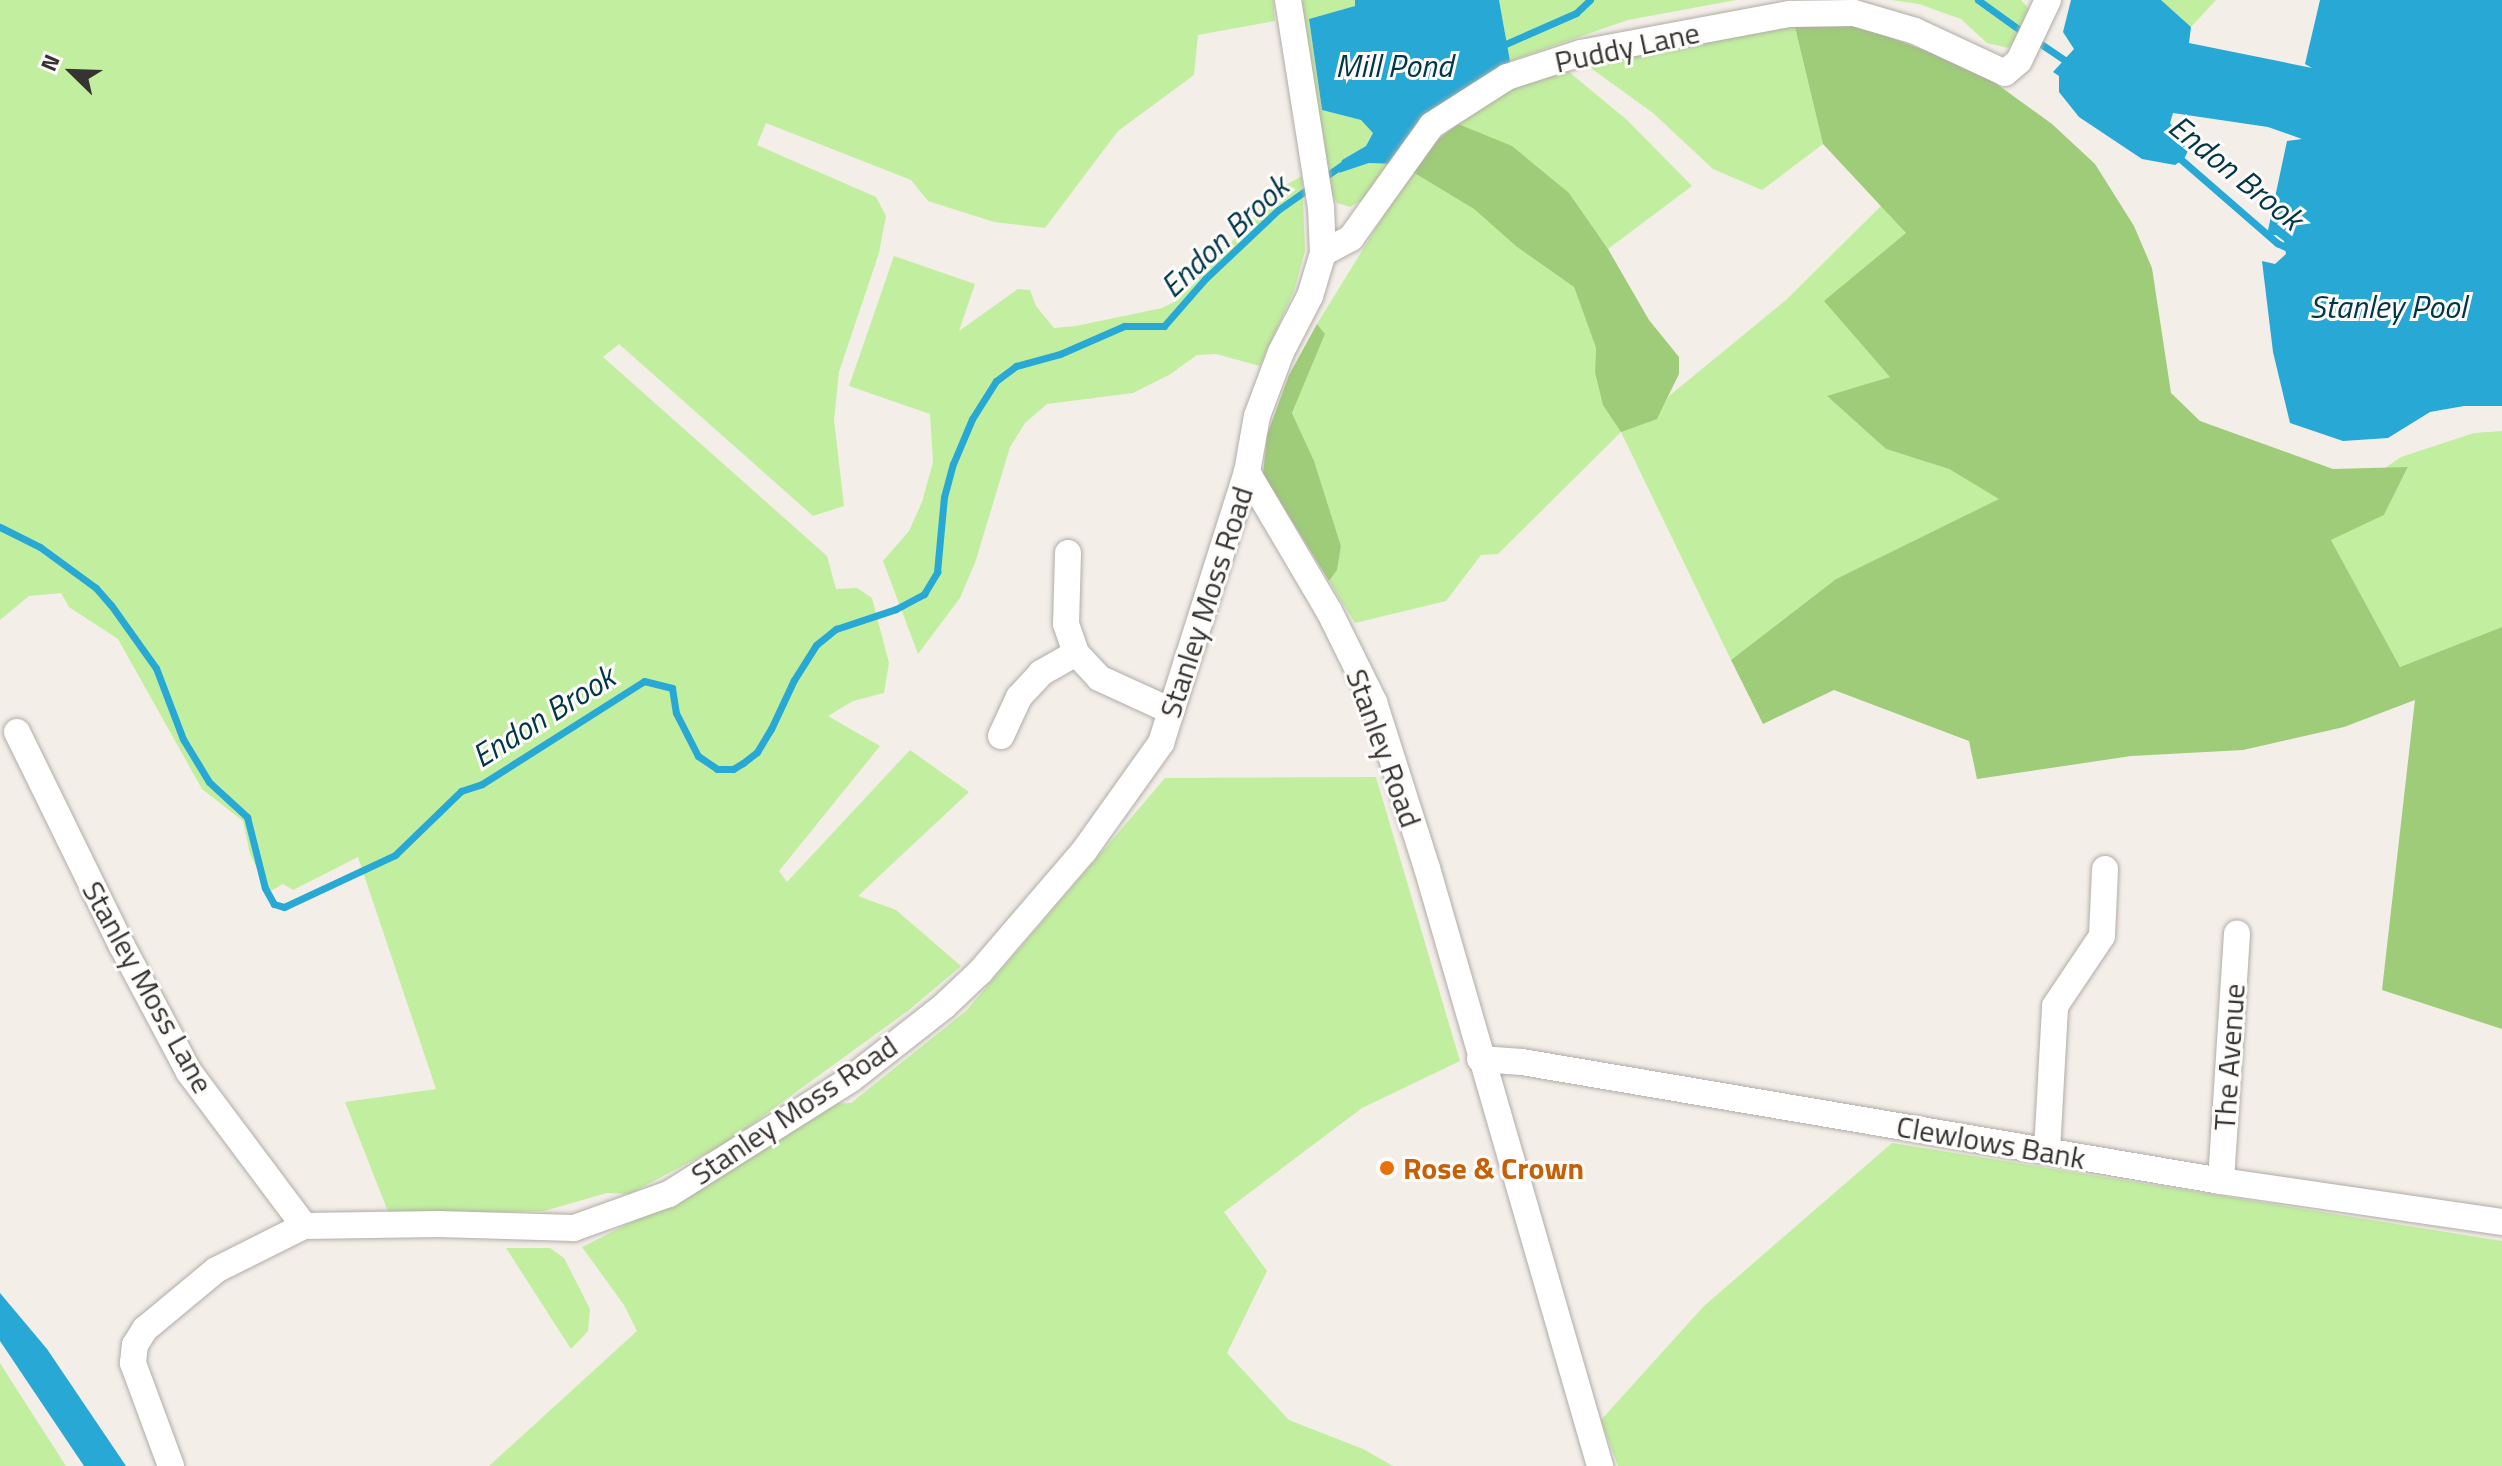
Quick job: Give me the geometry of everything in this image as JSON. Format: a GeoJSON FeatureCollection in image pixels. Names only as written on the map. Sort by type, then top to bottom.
{"type":"FeatureCollection","features":[{"type":"Feature","properties":{"kind":"street"},"geometry":{"type":"LineString","coordinates":[[1247,472],[1257,416],[1281,352],[1310,296],[1323,253],[1321,208],[1288,0]]}},
{"type":"Feature","properties":{"kind":"street","name":"Puddy Lane"},"geometry":{"type":"LineString","coordinates":[[1323,253],[1351,238],[1432,125],[1507,77],[1581,53],[1790,14],[1838,13],[1854,13],[1915,31],[2005,73],[2019,61],[2043,12]]}},
{"type":"Feature","properties":{"kind":"street","name":"Stanley Moss Road"},"geometry":{"type":"LineString","coordinates":[[171,1466],[133,1363],[135,1345],[145,1329],[216,1270],[304,1226],[439,1224],[574,1228],[669,1194],[851,1079],[980,972],[1084,851],[1161,743],[1247,472]]}},
{"type":"Feature","properties":{"kind":"street","name":"Stanley Road"},"geometry":{"type":"LineString","coordinates":[[1247,472],[1329,611],[1374,702],[1427,868],[1600,1466]]}},
{"type":"Feature","properties":{"kind":"street"},"geometry":{"type":"LineString","coordinates":[[1068,553],[1066,624],[1076,653],[1099,678],[1171,711]]}},
{"type":"Feature","properties":{"kind":"street"},"geometry":{"type":"LineString","coordinates":[[1001,736],[1019,697],[1041,673],[1076,653]]}},
{"type":"Feature","properties":{"kind":"street","name":"Stanley Moss Lane"},"geometry":{"type":"LineString","coordinates":[[17,732],[122,946],[189,1072],[304,1226]]}},
{"type":"Feature","properties":{"kind":"street"},"geometry":{"type":"LineString","coordinates":[[2047,1151],[2055,1006],[2102,936],[2105,869]]}},
{"type":"Feature","properties":{"kind":"street","name":"The Avenue"},"geometry":{"type":"LineString","coordinates":[[2221,1181],[2237,934]]}},
{"type":"Feature","properties":{"kind":"street","name":"Clewlows Bank"},"geometry":{"type":"LineString","coordinates":[[1480,1059],[1522,1062],[2221,1181],[2502,1222]]}},
{"type":"Feature","properties":{"kind":"green space"},"geometry":{"type":"Polygon","coordinates":[[[0,0],[1273,0],[1275,21],[1198,35],[1194,75],[1118,131],[1045,228],[994,222],[928,201],[911,180],[766,123],[757,145],[876,197],[886,216],[879,253],[839,372],[834,420],[844,506],[813,516],[619,344],[603,357],[827,556],[836,589],[857,588],[872,598],[889,663],[884,693],[853,701],[828,716],[880,746],[779,871],[787,882],[910,750],[969,792],[858,896],[896,910],[961,966],[909,1010],[726,1143],[629,1194],[607,1193],[544,1211],[389,1214],[345,1102],[436,1089],[358,857],[293,890],[283,884],[269,892],[250,854],[243,821],[202,789],[118,639],[69,607],[61,593],[29,596],[0,620],[0,0]]]}},
{"type":"Feature","properties":{"kind":"green space"},"geometry":{"type":"Polygon","coordinates":[[[1299,0],[1355,0],[1356,6],[1309,19],[1322,110],[1361,120],[1373,133],[1366,146],[1342,160],[1339,173],[1369,163],[1395,164],[1367,197],[1350,207],[1337,203],[1327,185],[1299,0]]]}},
{"type":"Feature","properties":{"kind":"green space"},"geometry":{"type":"Polygon","coordinates":[[[1499,0],[1736,0],[1628,20],[1510,61],[1499,0]]]}},
{"type":"Feature","properties":{"kind":"green space"},"geometry":{"type":"Polygon","coordinates":[[[1891,0],[2021,0],[2029,9],[2020,37],[2008,48],[1987,43],[1961,19],[1919,4],[1891,0]]]}},
{"type":"Feature","properties":{"kind":"green space"},"geometry":{"type":"Polygon","coordinates":[[[2161,0],[2216,0],[2191,27],[2161,0]]]}},
{"type":"Feature","properties":{"kind":"green space"},"geometry":{"type":"Polygon","coordinates":[[[1794,23],[1823,144],[1762,190],[1713,169],[1653,113],[1581,61],[1794,23]]]}},
{"type":"Feature","properties":{"kind":"green space"},"geometry":{"type":"Polygon","coordinates":[[[1794,23],[1856,25],[1976,69],[2052,124],[2095,164],[2134,226],[2152,268],[2171,393],[2200,421],[2333,469],[2408,467],[2384,515],[2331,540],[2400,667],[2502,627],[2502,1029],[2382,990],[2415,700],[2344,727],[2243,750],[2131,756],[1977,779],[1969,741],[1834,690],[1763,724],[1731,660],[1836,579],[1999,499],[1949,469],[1886,449],[1827,396],[1890,377],[1824,301],[1906,233],[1823,144],[1794,23]]]}},
{"type":"Feature","properties":{"kind":"green space"},"geometry":{"type":"Polygon","coordinates":[[[1563,67],[1627,120],[1692,186],[1608,249],[1569,193],[1458,124],[1519,83],[1563,67]]]}},
{"type":"Feature","properties":{"kind":"green space"},"geometry":{"type":"Polygon","coordinates":[[[1458,124],[1512,146],[1569,193],[1608,249],[1649,320],[1679,357],[1679,374],[1657,419],[1621,432],[1603,405],[1595,372],[1596,348],[1574,287],[1517,247],[1474,209],[1411,171],[1424,150],[1458,124]]]}},
{"type":"Feature","properties":{"kind":"green space"},"geometry":{"type":"Polygon","coordinates":[[[1411,171],[1474,209],[1517,247],[1574,287],[1596,348],[1595,372],[1657,418],[1669,396],[1786,300],[1881,206],[1906,233],[1890,377],[1828,397],[1886,449],[1949,469],[2000,499],[1836,579],[1731,660],[1621,432],[1498,554],[1481,555],[1446,601],[1355,623],[1329,581],[1337,570],[1341,546],[1314,462],[1292,413],[1325,334],[1317,324],[1411,171]]]}},
{"type":"Feature","properties":{"kind":"green space"},"geometry":{"type":"Polygon","coordinates":[[[1302,176],[1305,251],[1294,291],[1260,366],[1216,354],[1197,355],[1169,375],[1133,393],[1047,404],[1025,423],[1010,447],[976,560],[960,598],[918,654],[883,561],[909,531],[922,502],[933,462],[930,414],[849,386],[894,256],[975,284],[959,331],[1018,289],[1030,290],[1036,306],[1054,328],[1076,326],[1162,308],[1178,300],[1207,264],[1243,231],[1266,196],[1302,176]]]}},
{"type":"Feature","properties":{"kind":"green space"},"geometry":{"type":"Polygon","coordinates":[[[1317,324],[1325,334],[1292,413],[1314,461],[1341,546],[1337,570],[1329,581],[1263,474],[1267,435],[1289,375],[1317,324]]]}},
{"type":"Feature","properties":{"kind":"green space"},"geometry":{"type":"Polygon","coordinates":[[[2502,431],[2502,627],[2400,667],[2331,540],[2384,515],[2408,468],[2385,468],[2401,457],[2474,433],[2502,431]]]}},
{"type":"Feature","properties":{"kind":"green space"},"geometry":{"type":"Polygon","coordinates":[[[1376,777],[1460,1061],[1362,1108],[1224,1212],[1267,1271],[1227,1353],[1289,1420],[1363,1449],[1393,1466],[489,1466],[637,1331],[624,1305],[582,1247],[702,1187],[828,1104],[851,1103],[966,1011],[1165,778],[1376,777]]]}},
{"type":"Feature","properties":{"kind":"green space"},"geometry":{"type":"Polygon","coordinates":[[[1892,1143],[2502,1241],[2502,1466],[1618,1466],[1601,1420],[1704,1306],[1892,1143]]]}},
{"type":"Feature","properties":{"kind":"green space"},"geometry":{"type":"Polygon","coordinates":[[[506,1248],[550,1248],[564,1258],[590,1309],[588,1331],[571,1349],[506,1248]]]}},
{"type":"Feature","properties":{"kind":"green space"},"geometry":{"type":"Polygon","coordinates":[[[0,1363],[19,1393],[66,1466],[0,1466],[0,1363]]]}},
{"type":"Feature","properties":{"kind":"water","name":"Mill Pond"},"geometry":{"type":"Polygon","coordinates":[[[1355,0],[1499,0],[1510,61],[1395,164],[1369,163],[1339,173],[1342,160],[1366,146],[1373,133],[1361,120],[1322,110],[1309,19],[1355,6],[1355,0]]]}},
{"type":"Feature","properties":{"kind":"water","name":"Stanley Pool"},"geometry":{"type":"Polygon","coordinates":[[[2071,0],[2161,0],[2191,27],[2189,43],[2312,68],[2305,64],[2320,0],[2502,0],[2502,406],[2464,406],[2430,412],[2388,438],[2343,441],[2290,423],[2273,352],[2262,261],[2275,264],[2286,254],[2284,241],[2276,235],[2267,235],[2287,141],[2302,139],[2268,127],[2173,113],[2170,123],[2188,151],[2184,159],[2175,165],[2142,159],[2079,117],[2059,92],[2059,76],[2053,72],[2074,49],[2063,32],[2071,0]]]}},
{"type":"Feature","properties":{"kind":"water"},"geometry":{"type":"Polygon","coordinates":[[[0,1293],[47,1349],[126,1466],[84,1466],[0,1341],[0,1293]]]}},
{"type":"Feature","properties":{"kind":"waterway"},"geometry":{"type":"LineString","coordinates":[[1501,46],[1576,13],[1590,0]]}},
{"type":"Feature","properties":{"kind":"waterway","name":"Endon Brook"},"geometry":{"type":"LineString","coordinates":[[1978,0],[2024,33]]}},
{"type":"Feature","properties":{"kind":"waterway","name":"Endon Brook"},"geometry":{"type":"LineString","coordinates":[[2035,40],[2068,62]]}},
{"type":"Feature","properties":{"kind":"waterway","name":"Endon Brook"},"geometry":{"type":"LineString","coordinates":[[2177,156],[2277,243],[2294,251]]}},
{"type":"Feature","properties":{"kind":"waterway","name":"Endon Brook"},"geometry":{"type":"LineString","coordinates":[[1322,179],[1348,161]]}},
{"type":"Feature","properties":{"kind":"waterway","name":"Endon Brook"},"geometry":{"type":"LineString","coordinates":[[0,527],[40,547],[96,588],[111,605],[156,668],[183,739],[209,782],[247,817],[265,888],[274,904],[284,907],[395,855],[461,791],[482,784],[644,681],[672,688],[676,713],[698,756],[717,769],[733,769],[743,763],[757,752],[816,645],[836,629],[896,609],[924,594],[937,572],[944,497],[953,464],[972,419],[996,381],[1016,366],[1060,354],[1124,326],[1164,326],[1205,279],[1278,210],[1312,186]]}},
{"type":"Feature","properties":{"kind":"place","name":"Rose & Crown"},"geometry":{"type":"Point","coordinates":[1387,1168]}}]}
